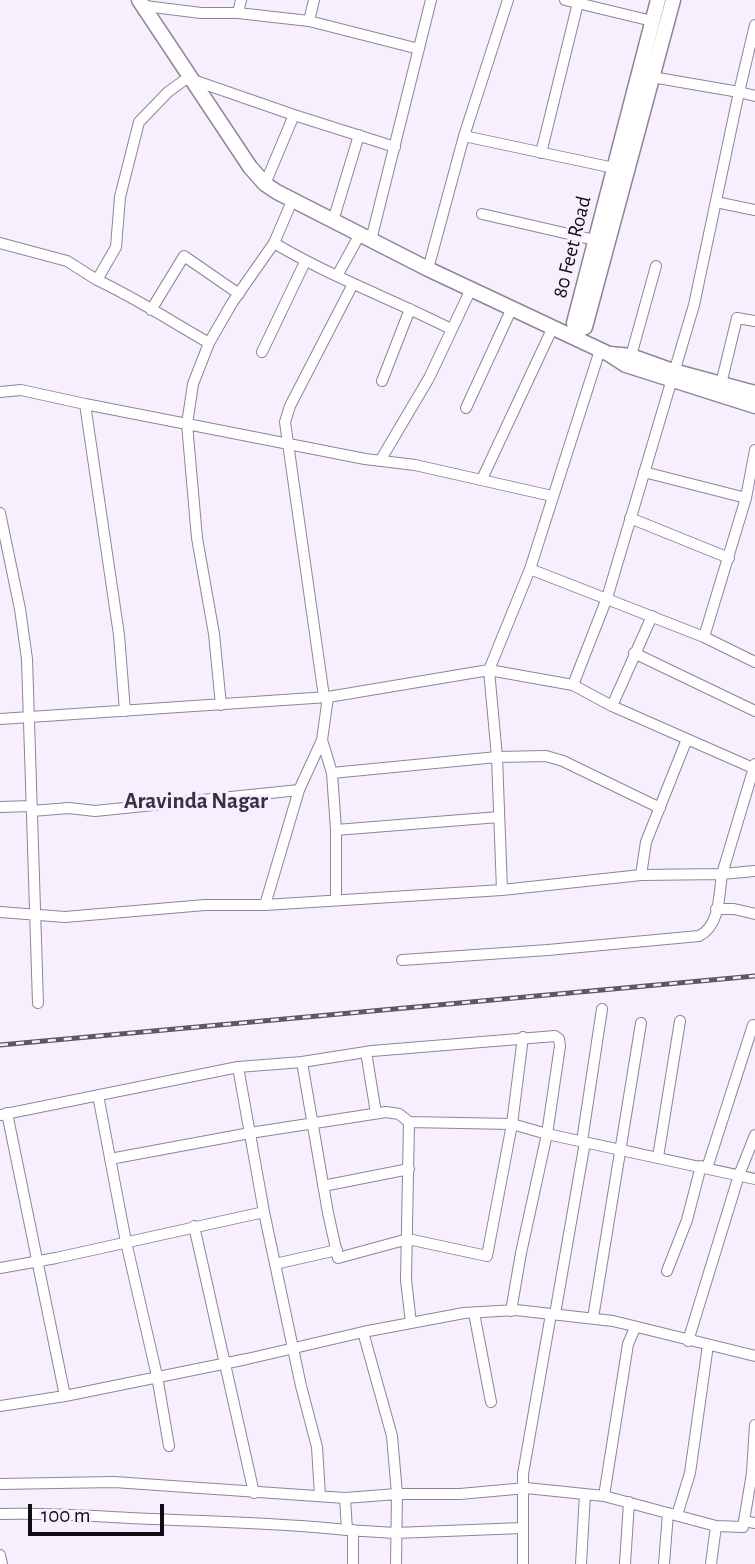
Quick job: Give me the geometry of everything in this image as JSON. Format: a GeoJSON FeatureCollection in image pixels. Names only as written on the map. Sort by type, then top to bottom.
{"type":"FeatureCollection","features":[{"type":"Feature","properties":{"kind":"street"},"geometry":{"type":"LineString","coordinates":[[238,13],[241,0]]}},
{"type":"Feature","properties":{"kind":"street"},"geometry":{"type":"LineString","coordinates":[[309,21],[314,0]]}},
{"type":"Feature","properties":{"kind":"street"},"geometry":{"type":"LineString","coordinates":[[337,276],[366,237],[395,147],[431,0]]}},
{"type":"Feature","properties":{"kind":"street"},"geometry":{"type":"LineString","coordinates":[[428,269],[464,136],[508,0]]}},
{"type":"Feature","properties":{"kind":"street"},"geometry":{"type":"LineString","coordinates":[[565,0],[652,21]]}},
{"type":"Feature","properties":{"kind":"street","name":"80 Feet Road"},"geometry":{"type":"LineString","coordinates":[[658,0],[574,323],[575,334],[585,327],[673,0]]}},
{"type":"Feature","properties":{"kind":"street"},"geometry":{"type":"LineString","coordinates":[[142,3],[201,13],[238,13],[309,21],[419,49]]}},
{"type":"Feature","properties":{"kind":"street"},"geometry":{"type":"LineString","coordinates":[[142,3],[250,167],[265,184],[292,201],[428,269],[553,327],[575,334],[626,365],[755,393]]}},
{"type":"Feature","properties":{"kind":"street"},"geometry":{"type":"LineString","coordinates":[[541,153],[578,3]]}},
{"type":"Feature","properties":{"kind":"street"},"geometry":{"type":"LineString","coordinates":[[573,685],[607,598],[694,304],[755,25]]}},
{"type":"Feature","properties":{"kind":"street"},"geometry":{"type":"LineString","coordinates":[[652,77],[755,96]]}},
{"type":"Feature","properties":{"kind":"street"},"geometry":{"type":"LineString","coordinates":[[192,78],[293,115],[395,147]]}},
{"type":"Feature","properties":{"kind":"street"},"geometry":{"type":"LineString","coordinates":[[97,280],[116,247],[120,197],[139,122],[168,92],[192,78]]}},
{"type":"Feature","properties":{"kind":"street"},"geometry":{"type":"LineString","coordinates":[[265,184],[293,115]]}},
{"type":"Feature","properties":{"kind":"street"},"geometry":{"type":"LineString","coordinates":[[333,221],[359,135]]}},
{"type":"Feature","properties":{"kind":"street"},"geometry":{"type":"LineString","coordinates":[[464,136],[614,168]]}},
{"type":"Feature","properties":{"kind":"street"},"geometry":{"type":"LineString","coordinates":[[221,705],[214,634],[197,538],[187,424],[193,384],[209,343],[274,243],[292,201]]}},
{"type":"Feature","properties":{"kind":"street"},"geometry":{"type":"LineString","coordinates":[[716,202],[755,210]]}},
{"type":"Feature","properties":{"kind":"street"},"geometry":{"type":"LineString","coordinates":[[482,214],[595,240]]}},
{"type":"Feature","properties":{"kind":"street"},"geometry":{"type":"LineString","coordinates":[[0,243],[67,261],[97,280],[127,293],[209,343]]}},
{"type":"Feature","properties":{"kind":"street"},"geometry":{"type":"LineString","coordinates":[[274,243],[305,262],[451,330]]}},
{"type":"Feature","properties":{"kind":"street"},"geometry":{"type":"LineString","coordinates":[[151,310],[184,256],[239,294]]}},
{"type":"Feature","properties":{"kind":"street"},"geometry":{"type":"LineString","coordinates":[[262,352],[305,262]]}},
{"type":"Feature","properties":{"kind":"street"},"geometry":{"type":"LineString","coordinates":[[631,356],[656,266]]}},
{"type":"Feature","properties":{"kind":"street"},"geometry":{"type":"LineString","coordinates":[[265,905],[299,790],[322,740],[326,697],[285,422],[290,406],[353,284]]}},
{"type":"Feature","properties":{"kind":"street"},"geometry":{"type":"LineString","coordinates":[[380,461],[429,378],[471,289]]}},
{"type":"Feature","properties":{"kind":"street"},"geometry":{"type":"LineString","coordinates":[[466,408],[512,308]]}},
{"type":"Feature","properties":{"kind":"street"},"geometry":{"type":"LineString","coordinates":[[382,381],[410,309]]}},
{"type":"Feature","properties":{"kind":"street"},"geometry":{"type":"LineString","coordinates":[[721,384],[737,318],[755,321]]}},
{"type":"Feature","properties":{"kind":"street"},"geometry":{"type":"LineString","coordinates":[[482,479],[553,327]]}},
{"type":"Feature","properties":{"kind":"street"},"geometry":{"type":"LineString","coordinates":[[604,352],[631,356],[672,375],[755,406]]}},
{"type":"Feature","properties":{"kind":"street"},"geometry":{"type":"LineString","coordinates":[[502,890],[497,757],[489,670],[530,569],[552,496],[604,352]]}},
{"type":"Feature","properties":{"kind":"street"},"geometry":{"type":"LineString","coordinates":[[0,392],[21,390],[380,461],[415,465],[552,496]]}},
{"type":"Feature","properties":{"kind":"street"},"geometry":{"type":"LineString","coordinates":[[85,404],[119,635],[125,711]]}},
{"type":"Feature","properties":{"kind":"street"},"geometry":{"type":"LineString","coordinates":[[705,636],[749,493],[755,450]]}},
{"type":"Feature","properties":{"kind":"street"},"geometry":{"type":"LineString","coordinates":[[644,472],[749,493]]}},
{"type":"Feature","properties":{"kind":"street"},"geometry":{"type":"LineString","coordinates":[[0,513],[20,609],[27,659],[38,1003]]}},
{"type":"Feature","properties":{"kind":"street"},"geometry":{"type":"LineString","coordinates":[[630,518],[729,558]]}},
{"type":"Feature","properties":{"kind":"street"},"geometry":{"type":"LineString","coordinates":[[530,569],[705,636],[755,662]]}},
{"type":"Feature","properties":{"kind":"street"},"geometry":{"type":"LineString","coordinates":[[611,706],[652,616]]}},
{"type":"Feature","properties":{"kind":"street"},"geometry":{"type":"LineString","coordinates":[[634,653],[755,711]]}},
{"type":"Feature","properties":{"kind":"street"},"geometry":{"type":"LineString","coordinates":[[0,719],[326,697],[489,670],[573,685],[611,706],[754,766],[708,930],[695,937],[402,960]]}},
{"type":"Feature","properties":{"kind":"street"},"geometry":{"type":"LineString","coordinates":[[640,875],[646,842],[687,739]]}},
{"type":"Feature","properties":{"kind":"street"},"geometry":{"type":"LineString","coordinates":[[322,740],[332,773],[336,830],[336,899]]}},
{"type":"Feature","properties":{"kind":"street"},"geometry":{"type":"LineString","coordinates":[[332,773],[497,757],[546,756],[557,758],[660,808]]}},
{"type":"Feature","properties":{"kind":"street"},"geometry":{"type":"LineString","coordinates":[[0,807],[95,811],[299,790]]}},
{"type":"Feature","properties":{"kind":"street"},"geometry":{"type":"LineString","coordinates":[[336,830],[499,817]]}},
{"type":"Feature","properties":{"kind":"street"},"geometry":{"type":"LineString","coordinates":[[0,912],[65,916],[205,905],[265,905],[502,890],[640,875],[755,871]]}},
{"type":"Feature","properties":{"kind":"street"},"geometry":{"type":"LineString","coordinates":[[716,909],[734,909],[755,914]]}},
{"type":"Feature","properties":{"kind":"street"},"geometry":{"type":"LineString","coordinates":[[523,1564],[522,1488],[583,1142],[602,1009]]}},
{"type":"Feature","properties":{"kind":"street"},"geometry":{"type":"LineString","coordinates":[[657,1157],[680,1021]]}},
{"type":"Feature","properties":{"kind":"street"},"geometry":{"type":"LineString","coordinates":[[593,1318],[641,1023]]}},
{"type":"Feature","properties":{"kind":"street"},"geometry":{"type":"LineString","coordinates":[[667,1271],[687,1220],[753,1024]]}},
{"type":"Feature","properties":{"kind":"street"},"geometry":{"type":"LineString","coordinates":[[65,1396],[38,1261],[4,1114],[238,1067],[555,1035],[559,1039],[547,1134],[511,1311]]}},
{"type":"Feature","properties":{"kind":"street"},"geometry":{"type":"LineString","coordinates":[[302,1062],[311,1123],[338,1258],[408,1240],[487,1256],[512,1124],[523,1037]]}},
{"type":"Feature","properties":{"kind":"street"},"geometry":{"type":"LineString","coordinates":[[366,1052],[376,1114]]}},
{"type":"Feature","properties":{"kind":"street"},"geometry":{"type":"LineString","coordinates":[[238,1067],[264,1212],[317,1447],[320,1496]]}},
{"type":"Feature","properties":{"kind":"street"},"geometry":{"type":"LineString","coordinates":[[98,1095],[126,1242],[157,1376],[169,1446]]}},
{"type":"Feature","properties":{"kind":"street"},"geometry":{"type":"LineString","coordinates":[[110,1159],[311,1123],[376,1114],[399,1114],[409,1122],[512,1124],[547,1134],[755,1178]]}},
{"type":"Feature","properties":{"kind":"street"},"geometry":{"type":"LineString","coordinates":[[409,1122],[406,1280],[411,1323]]}},
{"type":"Feature","properties":{"kind":"street"},"geometry":{"type":"LineString","coordinates":[[688,1341],[739,1175],[755,1135]]}},
{"type":"Feature","properties":{"kind":"street"},"geometry":{"type":"LineString","coordinates":[[323,1186],[409,1169]]}},
{"type":"Feature","properties":{"kind":"street"},"geometry":{"type":"LineString","coordinates":[[0,1268],[264,1212]]}},
{"type":"Feature","properties":{"kind":"street"},"geometry":{"type":"LineString","coordinates":[[194,1226],[254,1493]]}},
{"type":"Feature","properties":{"kind":"street"},"geometry":{"type":"LineString","coordinates":[[275,1264],[337,1250]]}},
{"type":"Feature","properties":{"kind":"street"},"geometry":{"type":"LineString","coordinates":[[0,1406],[65,1396],[363,1332],[474,1313],[511,1311],[613,1321],[755,1356]]}},
{"type":"Feature","properties":{"kind":"street"},"geometry":{"type":"LineString","coordinates":[[474,1313],[491,1402]]}},
{"type":"Feature","properties":{"kind":"street"},"geometry":{"type":"LineString","coordinates":[[604,1496],[628,1344],[635,1328]]}},
{"type":"Feature","properties":{"kind":"street"},"geometry":{"type":"LineString","coordinates":[[363,1332],[392,1436],[397,1494],[396,1564]]}},
{"type":"Feature","properties":{"kind":"street"},"geometry":{"type":"LineString","coordinates":[[664,1564],[673,1514],[690,1473],[708,1345]]}},
{"type":"Feature","properties":{"kind":"street"},"geometry":{"type":"LineString","coordinates":[[0,1484],[114,1482],[345,1498],[397,1494],[460,1494],[522,1488],[604,1496],[716,1525],[743,1527],[750,1522],[755,1424]]}},
{"type":"Feature","properties":{"kind":"street"},"geometry":{"type":"LineString","coordinates":[[581,1564],[585,1494]]}},
{"type":"Feature","properties":{"kind":"street"},"geometry":{"type":"LineString","coordinates":[[345,1498],[353,1564]]}},
{"type":"Feature","properties":{"kind":"street"},"geometry":{"type":"LineString","coordinates":[[625,1564],[629,1502]]}},
{"type":"Feature","properties":{"kind":"street"},"geometry":{"type":"LineString","coordinates":[[0,1514],[41,1512],[97,1517],[299,1525],[395,1533],[522,1528]]}},
{"type":"Feature","properties":{"kind":"street"},"geometry":{"type":"LineString","coordinates":[[711,1564],[716,1525]]}},
{"type":"Feature","properties":{"kind":"street"},"geometry":{"type":"LineString","coordinates":[[0,1555],[2,1564]]}},
{"type":"Feature","properties":{"kind":"railway"},"geometry":{"type":"LineString","coordinates":[[0,1045],[755,976]]}},
{"type":"Feature","properties":{"kind":"district","name":"Aravinda Nagar"},"geometry":{"type":"Point","coordinates":[196,801]}}]}
